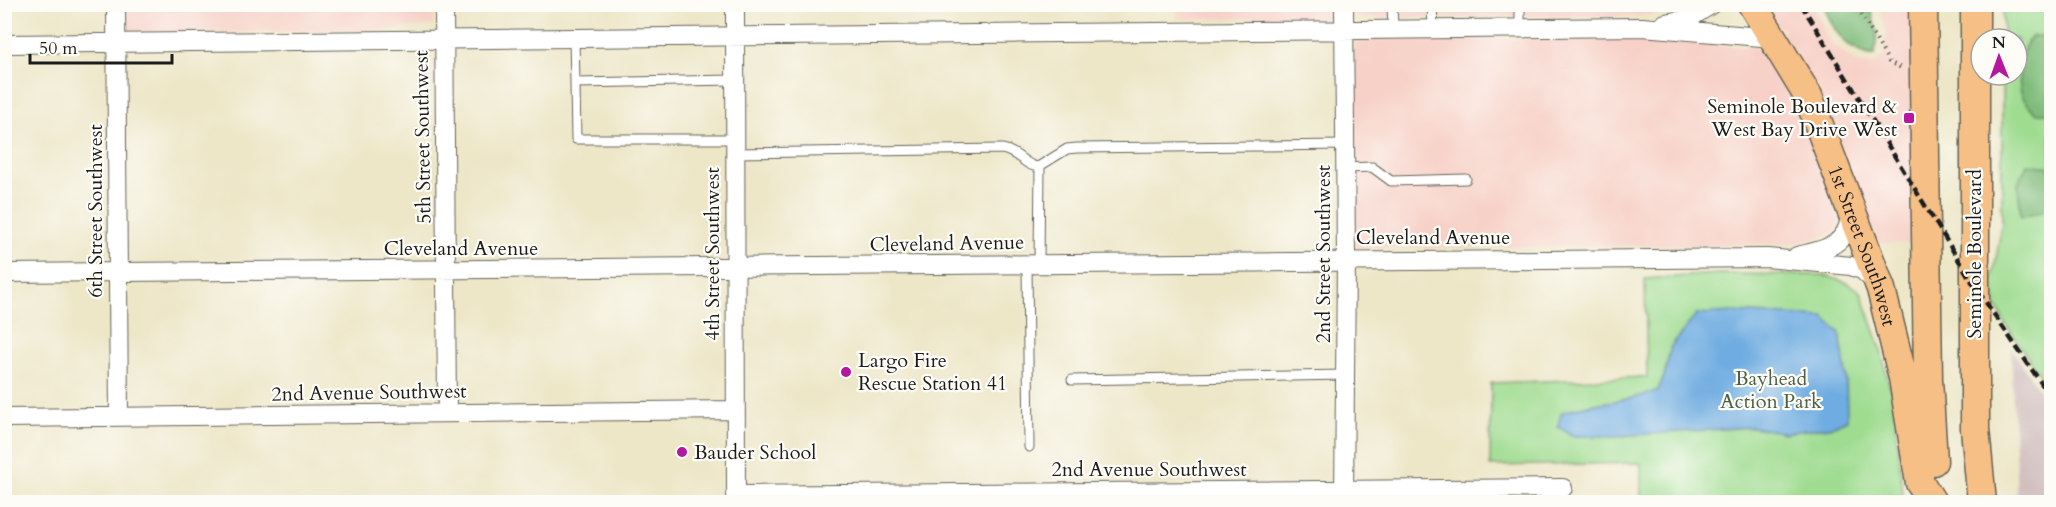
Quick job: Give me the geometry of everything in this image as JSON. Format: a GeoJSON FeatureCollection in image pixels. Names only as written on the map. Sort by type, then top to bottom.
{"type":"FeatureCollection","features":[{"type":"Feature","properties":{"kind":"main road","name":"1st Street Southwest"},"geometry":{"type":"LineString","coordinates":[[1752,4],[1808,96],[1881,289],[1903,378],[1920,483],[1934,502]]}},
{"type":"Feature","properties":{"kind":"main road"},"geometry":{"type":"LineString","coordinates":[[1923,4],[1928,379],[1934,502]]}},
{"type":"Feature","properties":{"kind":"main road","name":"Seminole Boulevard"},"geometry":{"type":"LineString","coordinates":[[1975,4],[1975,429],[1982,502]]}},
{"type":"Feature","properties":{"kind":"street","name":"6th Street Southwest"},"geometry":{"type":"LineString","coordinates":[[116,4],[118,417]]}},
{"type":"Feature","properties":{"kind":"street","name":"5th Street Southwest"},"geometry":{"type":"LineString","coordinates":[[444,4],[447,413]]}},
{"type":"Feature","properties":{"kind":"street","name":"4th Street Southwest"},"geometry":{"type":"LineString","coordinates":[[735,4],[736,499]]}},
{"type":"Feature","properties":{"kind":"street","name":"2nd Street Southwest"},"geometry":{"type":"LineString","coordinates":[[1344,4],[1345,496]]}},
{"type":"Feature","properties":{"kind":"street"},"geometry":{"type":"LineString","coordinates":[[1642,27],[1688,19],[1712,4]]}},
{"type":"Feature","properties":{"kind":"street"},"geometry":{"type":"LineString","coordinates":[[4,44],[1642,27],[1773,38]]}},
{"type":"Feature","properties":{"kind":"street"},"geometry":{"type":"LineString","coordinates":[[1784,258],[1817,251],[1841,239],[1847,231],[1850,209]]}},
{"type":"Feature","properties":{"kind":"street","name":"Cleveland Avenue"},"geometry":{"type":"LineString","coordinates":[[4,273],[1784,258],[1851,266],[1872,277],[1881,289]]}},
{"type":"Feature","properties":{"kind":"street","name":"2nd Avenue Southwest"},"geometry":{"type":"LineString","coordinates":[[4,418],[735,410]]}},
{"type":"Feature","properties":{"kind":"street","name":"2nd Avenue Southwest"},"geometry":{"type":"LineString","coordinates":[[736,499],[1345,496],[1563,488]]}},
{"type":"Feature","properties":{"kind":"lane"},"geometry":{"type":"LineString","coordinates":[[1392,4],[1393,28]]}},
{"type":"Feature","properties":{"kind":"lane"},"geometry":{"type":"LineString","coordinates":[[1432,4],[1433,28]]}},
{"type":"Feature","properties":{"kind":"lane"},"geometry":{"type":"LineString","coordinates":[[1520,4],[1520,28]]}},
{"type":"Feature","properties":{"kind":"lane"},"geometry":{"type":"LineString","coordinates":[[574,38],[576,139],[734,146],[1002,149],[1013,151],[1033,167],[1040,167],[1056,155],[1077,148],[1345,145]]}},
{"type":"Feature","properties":{"kind":"lane"},"geometry":{"type":"LineString","coordinates":[[575,83],[734,81]]}},
{"type":"Feature","properties":{"kind":"lane"},"geometry":{"type":"LineString","coordinates":[[1029,447],[1033,265],[1040,167]]}},
{"type":"Feature","properties":{"kind":"lane"},"geometry":{"type":"LineString","coordinates":[[1346,168],[1372,167],[1391,181],[1466,179]]}},
{"type":"Feature","properties":{"kind":"lane"},"geometry":{"type":"LineString","coordinates":[[1072,380],[1346,375]]}},
{"type":"Feature","properties":{"kind":"path"},"geometry":{"type":"LineString","coordinates":[[1855,4],[1889,62],[1902,68]]}},
{"type":"Feature","properties":{"kind":"shaded area"},"geometry":{"type":"Polygon","coordinates":[[[753,4],[932,4],[932,5],[753,7],[753,4]]]}},
{"type":"Feature","properties":{"kind":"shaded area"},"geometry":{"type":"Polygon","coordinates":[[[126,5],[434,5],[434,25],[383,30],[126,33],[126,5]]]}},
{"type":"Feature","properties":{"kind":"shaded area"},"geometry":{"type":"Polygon","coordinates":[[[1089,5],[1334,5],[1334,18],[1177,19],[1177,10],[1089,5]]]}},
{"type":"Feature","properties":{"kind":"shaded area"},"geometry":{"type":"Polygon","coordinates":[[[1354,5],[1691,5],[1684,9],[1642,16],[1354,18],[1354,5]]]}},
{"type":"Feature","properties":{"kind":"shaded area"},"geometry":{"type":"Polygon","coordinates":[[[1764,5],[1816,5],[1817,14],[1831,43],[1855,62],[1874,65],[1883,57],[1886,33],[1878,5],[1913,5],[1912,243],[1874,243],[1783,35],[1783,28],[1778,27],[1764,5]]]}},
{"type":"Feature","properties":{"kind":"shaded area"},"geometry":{"type":"Polygon","coordinates":[[[1643,38],[1767,49],[1799,102],[1840,220],[1835,231],[1799,244],[1356,248],[1354,40],[1643,38]]]}},
{"type":"Feature","properties":{"kind":"shaded area"},"geometry":{"type":"Polygon","coordinates":[[[2011,348],[2051,408],[2051,502],[2017,502],[2011,348]]]}},
{"type":"Feature","properties":{"kind":"green space"},"geometry":{"type":"Polygon","coordinates":[[[1859,4],[1870,7],[1877,32],[1875,56],[1857,50],[1843,40],[1825,9],[1825,5],[1859,4]]]}},
{"type":"Feature","properties":{"kind":"green space"},"geometry":{"type":"Polygon","coordinates":[[[2003,5],[2051,5],[2051,392],[2005,323],[1996,305],[1992,284],[2002,223],[2002,87],[2029,87],[2029,27],[2003,27],[2003,5]]]}},
{"type":"Feature","properties":{"kind":"green space"},"geometry":{"type":"Polygon","coordinates":[[[2032,36],[2046,37],[2051,42],[2051,113],[2036,113],[2025,101],[2021,92],[2020,87],[2029,87],[2029,40],[2032,36]]]}},
{"type":"Feature","properties":{"kind":"green space"},"geometry":{"type":"Polygon","coordinates":[[[2027,164],[2051,167],[2051,208],[2021,217],[2018,184],[2027,164]]]}},
{"type":"Feature","properties":{"kind":"green space","name":"Bayhead Action Park"},"geometry":{"type":"Polygon","coordinates":[[[1718,274],[1823,275],[1848,283],[1861,292],[1879,343],[1892,396],[1904,502],[1641,502],[1641,463],[1490,466],[1491,383],[1647,377],[1645,279],[1718,274]]]}},
{"type":"Feature","properties":{"kind":"water"},"geometry":{"type":"Polygon","coordinates":[[[1734,312],[1824,317],[1840,333],[1846,375],[1847,420],[1834,426],[1785,433],[1753,427],[1619,436],[1573,436],[1558,427],[1561,413],[1585,406],[1634,398],[1658,390],[1671,346],[1697,314],[1734,312]]]}},
{"type":"Feature","properties":{"kind":"railway"},"geometry":{"type":"LineString","coordinates":[[1801,4],[1974,285],[2052,399]]}},
{"type":"Feature","properties":{"kind":"place","name":"Seminole Boulevard & West Bay Drive West"},"geometry":{"type":"Point","coordinates":[1909,118]}},
{"type":"Feature","properties":{"kind":"place","name":"Largo Fire Rescue Station 41"},"geometry":{"type":"Point","coordinates":[846,372]}},
{"type":"Feature","properties":{"kind":"place","name":"Bauder School"},"geometry":{"type":"Point","coordinates":[682,452]}}]}
